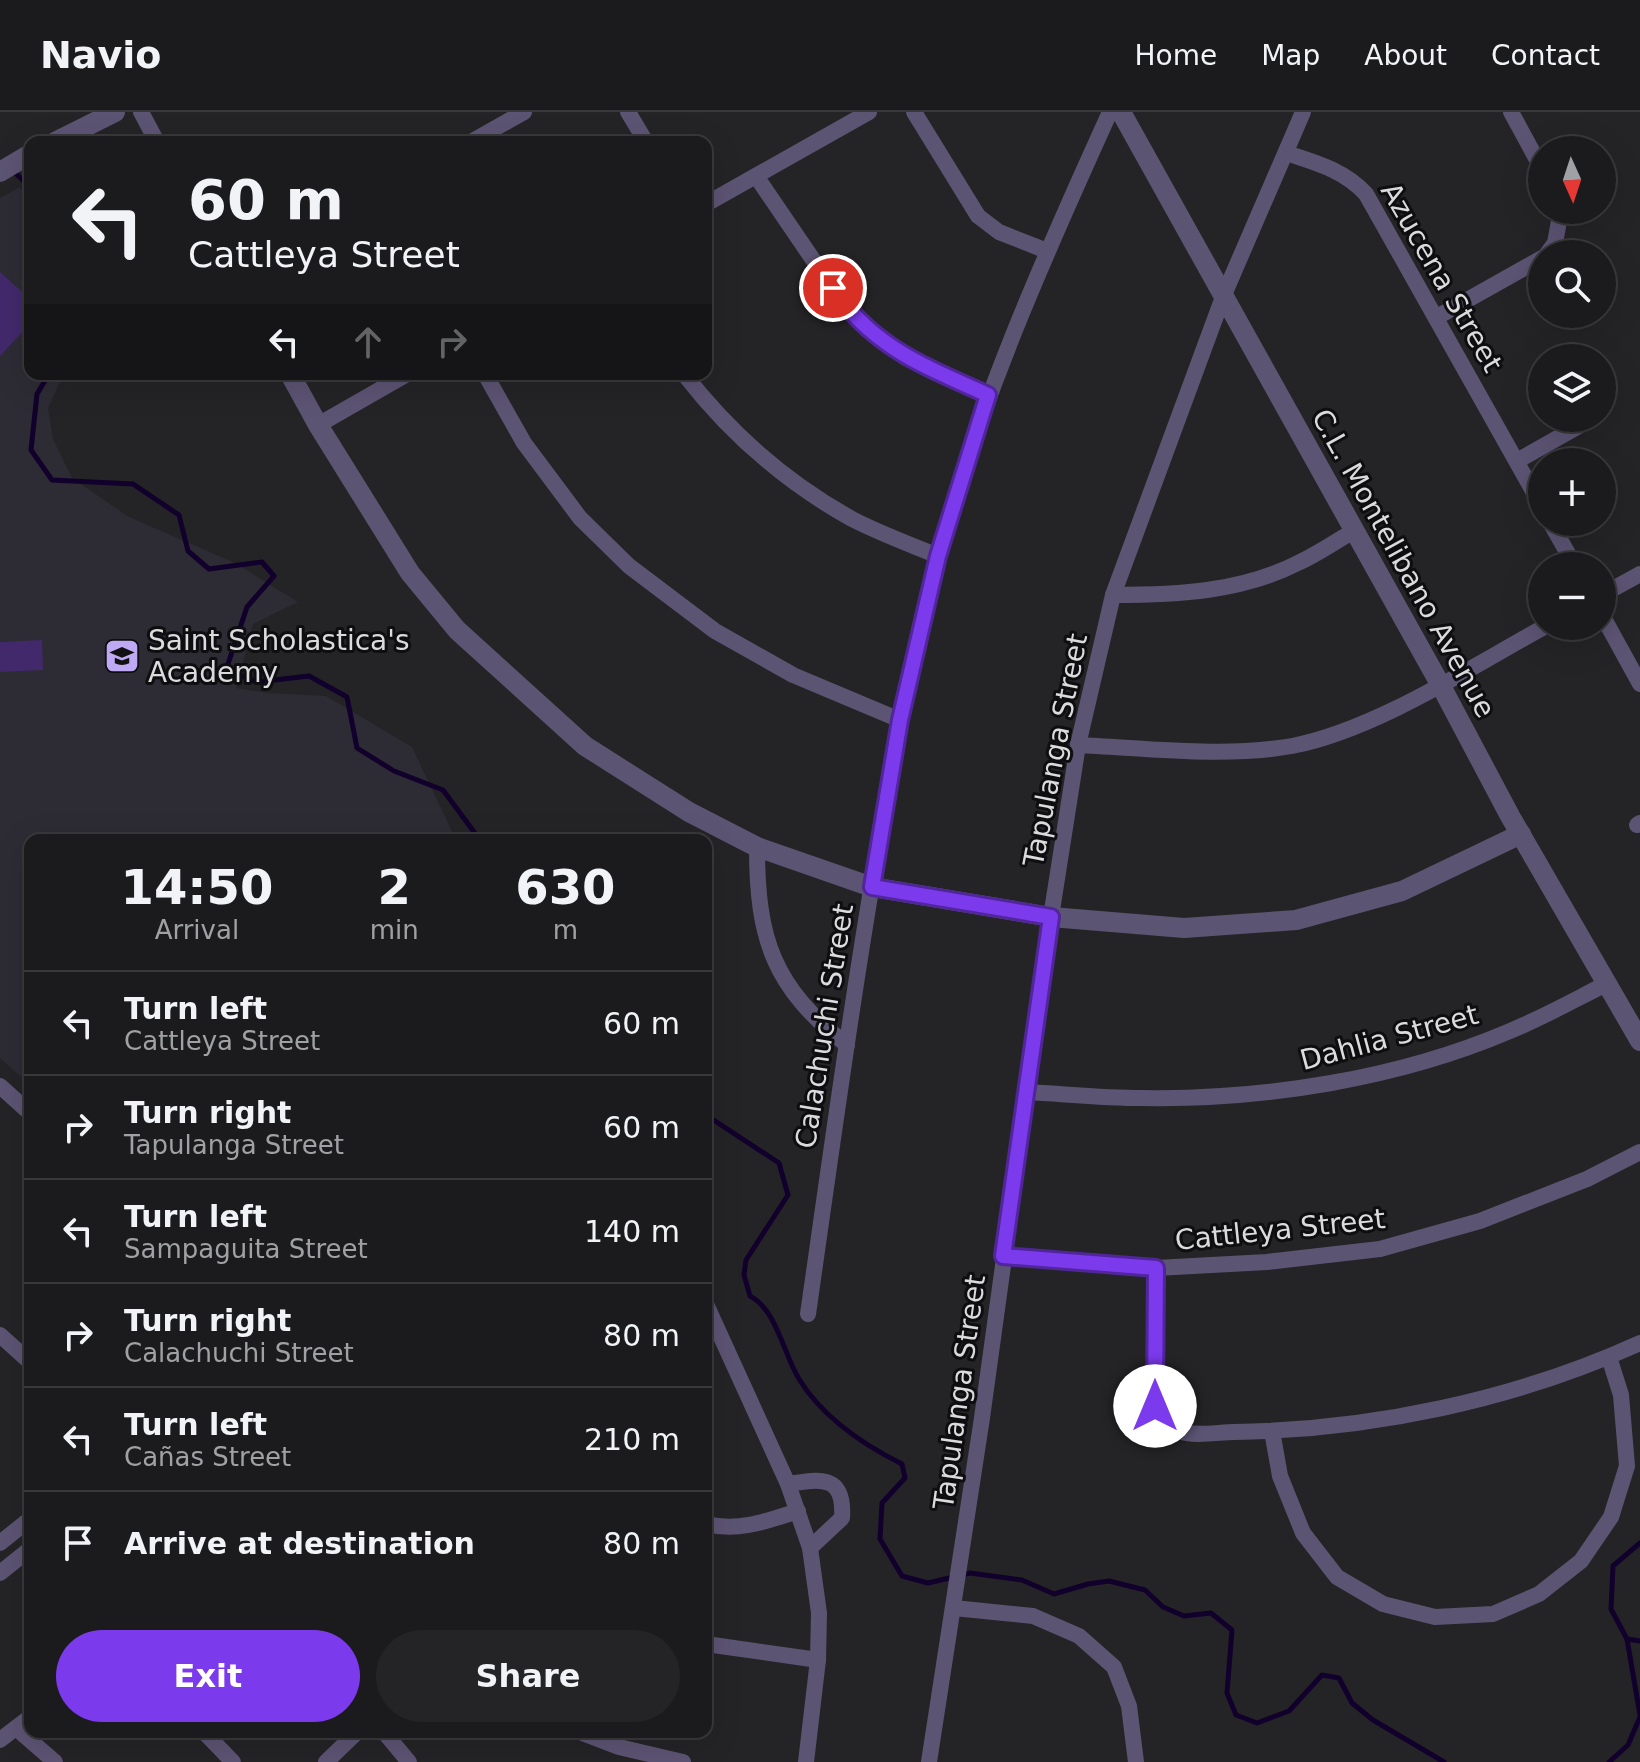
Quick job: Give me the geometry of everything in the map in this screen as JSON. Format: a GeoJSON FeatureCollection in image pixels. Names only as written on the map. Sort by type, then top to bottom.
{"type":"FeatureCollection","features":[{"type":"Feature","properties":{"kind":"street"},"geometry":{"type":"LineString","coordinates":[[67,136],[115,112]]}},
{"type":"Feature","properties":{"kind":"street"},"geometry":{"type":"LineString","coordinates":[[141,112],[154,136]]}},
{"type":"Feature","properties":{"kind":"street"},"geometry":{"type":"LineString","coordinates":[[482,136],[524,112]]}},
{"type":"Feature","properties":{"kind":"street"},"geometry":{"type":"LineString","coordinates":[[628,112],[642,136]]}},
{"type":"Feature","properties":{"kind":"street"},"geometry":{"type":"LineString","coordinates":[[712,201],[869,112]]}},
{"type":"Feature","properties":{"kind":"street"},"geometry":{"type":"LineString","coordinates":[[914,112],[978,216],[999,232],[1047,251]]}},
{"type":"Feature","properties":{"kind":"street","name":"Calachuchi Street"},"geometry":{"type":"LineString","coordinates":[[808,1314],[847,1045],[900,720],[938,556],[988,395],[1047,251],[1110,112]]}},
{"type":"Feature","properties":{"kind":"street","name":"C.L. Montelibano Avenue"},"geometry":{"type":"LineString","coordinates":[[1121,112],[1521,834],[1640,1041]]}},
{"type":"Feature","properties":{"kind":"street","name":"Tapulanga Street"},"geometry":{"type":"LineString","coordinates":[[929,1762],[986,1392],[1051,917],[1078,745],[1113,595],[1223,297],[1303,112]]}},
{"type":"Feature","properties":{"kind":"street"},"geometry":{"type":"LineString","coordinates":[[1511,112],[1528,143]]}},
{"type":"Feature","properties":{"kind":"street","name":"Azucena Street"},"geometry":{"type":"LineString","coordinates":[[1286,153],[1339,171],[1355,181],[1366,194],[1528,481]]}},
{"type":"Feature","properties":{"kind":"street"},"geometry":{"type":"LineString","coordinates":[[0,172],[24,158]]}},
{"type":"Feature","properties":{"kind":"street"},"geometry":{"type":"LineString","coordinates":[[756,176],[848,311],[870,332],[906,358],[988,395]]}},
{"type":"Feature","properties":{"kind":"street"},"geometry":{"type":"LineString","coordinates":[[1437,317],[1528,266]]}},
{"type":"Feature","properties":{"kind":"street"},"geometry":{"type":"LineString","coordinates":[[293,380],[410,573],[457,630],[585,746],[689,812],[757,847],[872,887],[1051,917],[1184,928],[1296,920],[1402,891],[1521,834]]}},
{"type":"Feature","properties":{"kind":"street"},"geometry":{"type":"LineString","coordinates":[[318,425],[397,380]]}},
{"type":"Feature","properties":{"kind":"street"},"geometry":{"type":"LineString","coordinates":[[488,380],[524,443],[561,493],[580,518],[629,566],[715,631],[793,675],[900,720]]}},
{"type":"Feature","properties":{"kind":"street"},"geometry":{"type":"LineString","coordinates":[[689,380],[710,408],[777,469],[852,519],[938,556]]}},
{"type":"Feature","properties":{"kind":"street"},"geometry":{"type":"LineString","coordinates":[[1517,461],[1568,432]]}},
{"type":"Feature","properties":{"kind":"street"},"geometry":{"type":"LineString","coordinates":[[1113,595],[1174,595],[1238,585],[1298,563],[1354,531]]}},
{"type":"Feature","properties":{"kind":"street"},"geometry":{"type":"LineString","coordinates":[[1616,587],[1640,574]]}},
{"type":"Feature","properties":{"kind":"street"},"geometry":{"type":"LineString","coordinates":[[1078,745],[1246,751],[1293,746],[1344,730],[1414,699],[1528,636]]}},
{"type":"Feature","properties":{"kind":"street"},"geometry":{"type":"LineString","coordinates":[[1616,640],[1640,684]]}},
{"type":"Feature","properties":{"kind":"street"},"geometry":{"type":"LineString","coordinates":[[757,847],[761,924],[773,960],[792,993],[817,1021],[847,1045]]}},
{"type":"Feature","properties":{"kind":"street","name":"Dahlia Street"},"geometry":{"type":"LineString","coordinates":[[1027,1092],[1143,1098],[1240,1095],[1327,1084],[1428,1059],[1509,1031],[1608,983]]}},
{"type":"Feature","properties":{"kind":"street"},"geometry":{"type":"LineString","coordinates":[[0,1086],[24,1108]]}},
{"type":"Feature","properties":{"kind":"street","name":"Cattleya Street"},"geometry":{"type":"LineString","coordinates":[[1003,1256],[1156,1268],[1267,1262],[1380,1249],[1480,1221],[1587,1179],[1640,1152]]}},
{"type":"Feature","properties":{"kind":"street"},"geometry":{"type":"LineString","coordinates":[[1156,1268],[1155,1406],[1162,1421],[1181,1433],[1272,1431],[1374,1420],[1491,1396],[1609,1357],[1640,1343]]}},
{"type":"Feature","properties":{"kind":"street"},"geometry":{"type":"LineString","coordinates":[[712,1319],[788,1484],[810,1548],[819,1613],[818,1660],[806,1762]]}},
{"type":"Feature","properties":{"kind":"street"},"geometry":{"type":"LineString","coordinates":[[0,1335],[24,1357]]}},
{"type":"Feature","properties":{"kind":"street"},"geometry":{"type":"LineString","coordinates":[[1272,1431],[1280,1476],[1303,1533],[1337,1577],[1383,1604],[1422,1614],[1435,1617],[1493,1614],[1539,1594],[1581,1561],[1611,1517],[1627,1466],[1621,1395],[1609,1357]]}},
{"type":"Feature","properties":{"kind":"street"},"geometry":{"type":"LineString","coordinates":[[788,1484],[821,1479],[835,1487],[843,1503],[842,1518],[810,1548]]}},
{"type":"Feature","properties":{"kind":"street"},"geometry":{"type":"LineString","coordinates":[[712,1525],[753,1526],[798,1511]]}},
{"type":"Feature","properties":{"kind":"street"},"geometry":{"type":"LineString","coordinates":[[0,1543],[24,1524]]}},
{"type":"Feature","properties":{"kind":"street"},"geometry":{"type":"LineString","coordinates":[[16,1531],[24,1541]]}},
{"type":"Feature","properties":{"kind":"street"},"geometry":{"type":"LineString","coordinates":[[0,1573],[24,1553]]}},
{"type":"Feature","properties":{"kind":"street"},"geometry":{"type":"LineString","coordinates":[[954,1608],[1033,1616],[1079,1636],[1114,1667],[1129,1706],[1136,1762]]}},
{"type":"Feature","properties":{"kind":"street"},"geometry":{"type":"LineString","coordinates":[[712,1645],[818,1660]]}},
{"type":"Feature","properties":{"kind":"street"},"geometry":{"type":"LineString","coordinates":[[0,1740],[23,1722]]}},
{"type":"Feature","properties":{"kind":"street"},"geometry":{"type":"LineString","coordinates":[[36,1738],[55,1762]]}},
{"type":"Feature","properties":{"kind":"street"},"geometry":{"type":"LineString","coordinates":[[210,1738],[233,1762]]}},
{"type":"Feature","properties":{"kind":"street"},"geometry":{"type":"LineString","coordinates":[[326,1762],[351,1738]]}},
{"type":"Feature","properties":{"kind":"street"},"geometry":{"type":"LineString","coordinates":[[389,1738],[409,1762]]}},
{"type":"Feature","properties":{"kind":"street"},"geometry":{"type":"LineString","coordinates":[[596,1738],[619,1747],[683,1762]]}},
{"type":"Feature","properties":{"kind":"shaded area","name":"Saint Scholastica's Academy"},"geometry":{"type":"Polygon","coordinates":[[[20,187],[24,194],[24,380],[61,380],[48,408],[53,439],[72,478],[129,517],[235,563],[298,602],[253,624],[236,688],[326,696],[412,747],[453,834],[24,834],[24,1080],[0,1058],[0,198],[20,187]]]}},
{"type":"Feature","properties":{"kind":"shaded area"},"geometry":{"type":"Polygon","coordinates":[[[0,272],[24,294],[24,330],[0,356],[0,272]]]}},
{"type":"Feature","properties":{"kind":"shaded area"},"geometry":{"type":"Polygon","coordinates":[[[42,640],[43,670],[0,672],[0,642],[42,640]]]}},
{"type":"Feature","properties":{"kind":"waterway"},"geometry":{"type":"LineString","coordinates":[[13,171],[24,181]]}},
{"type":"Feature","properties":{"kind":"waterway"},"geometry":{"type":"LineString","coordinates":[[45,380],[37,394],[31,450],[52,480],[133,484],[179,515],[188,551],[209,569],[262,562],[274,576],[247,607],[226,670],[257,682],[309,676],[347,697],[357,748],[394,771],[443,790],[476,834]]}},
{"type":"Feature","properties":{"kind":"waterway"},"geometry":{"type":"LineString","coordinates":[[712,1119],[779,1163],[788,1195],[746,1260],[744,1275],[750,1296],[767,1311],[793,1369],[820,1406],[858,1439],[902,1464],[905,1478],[882,1503],[880,1539],[902,1576],[928,1583],[970,1573],[1022,1580],[1054,1594],[1109,1581],[1145,1590],[1163,1607],[1184,1616],[1211,1613],[1232,1630],[1227,1693],[1236,1715],[1257,1723],[1289,1711],[1322,1675],[1339,1678],[1352,1703],[1373,1720],[1444,1762]]}},
{"type":"Feature","properties":{"kind":"waterway"},"geometry":{"type":"LineString","coordinates":[[1640,1543],[1613,1566],[1611,1609],[1627,1639],[1640,1715]]}},
{"type":"Feature","properties":{"kind":"waterway"},"geometry":{"type":"LineString","coordinates":[[1627,1639],[1640,1641]]}},
{"type":"Feature","properties":{"kind":"waterway"},"geometry":{"type":"LineString","coordinates":[[1609,1762],[1628,1745],[1640,1717]]}},
{"type":"Feature","properties":{"kind":"place","name":"Saint Scholastica's Academy"},"geometry":{"type":"Point","coordinates":[122,656]}},
{"type":"Feature","properties":{"kind":"route"},"geometry":{"type":"LineString","coordinates":[[833,288],[848,311],[870,332],[906,358],[988,395],[938,556],[900,720],[872,887],[1051,917],[1003,1256],[1156,1268],[1155,1406]]}}]}
